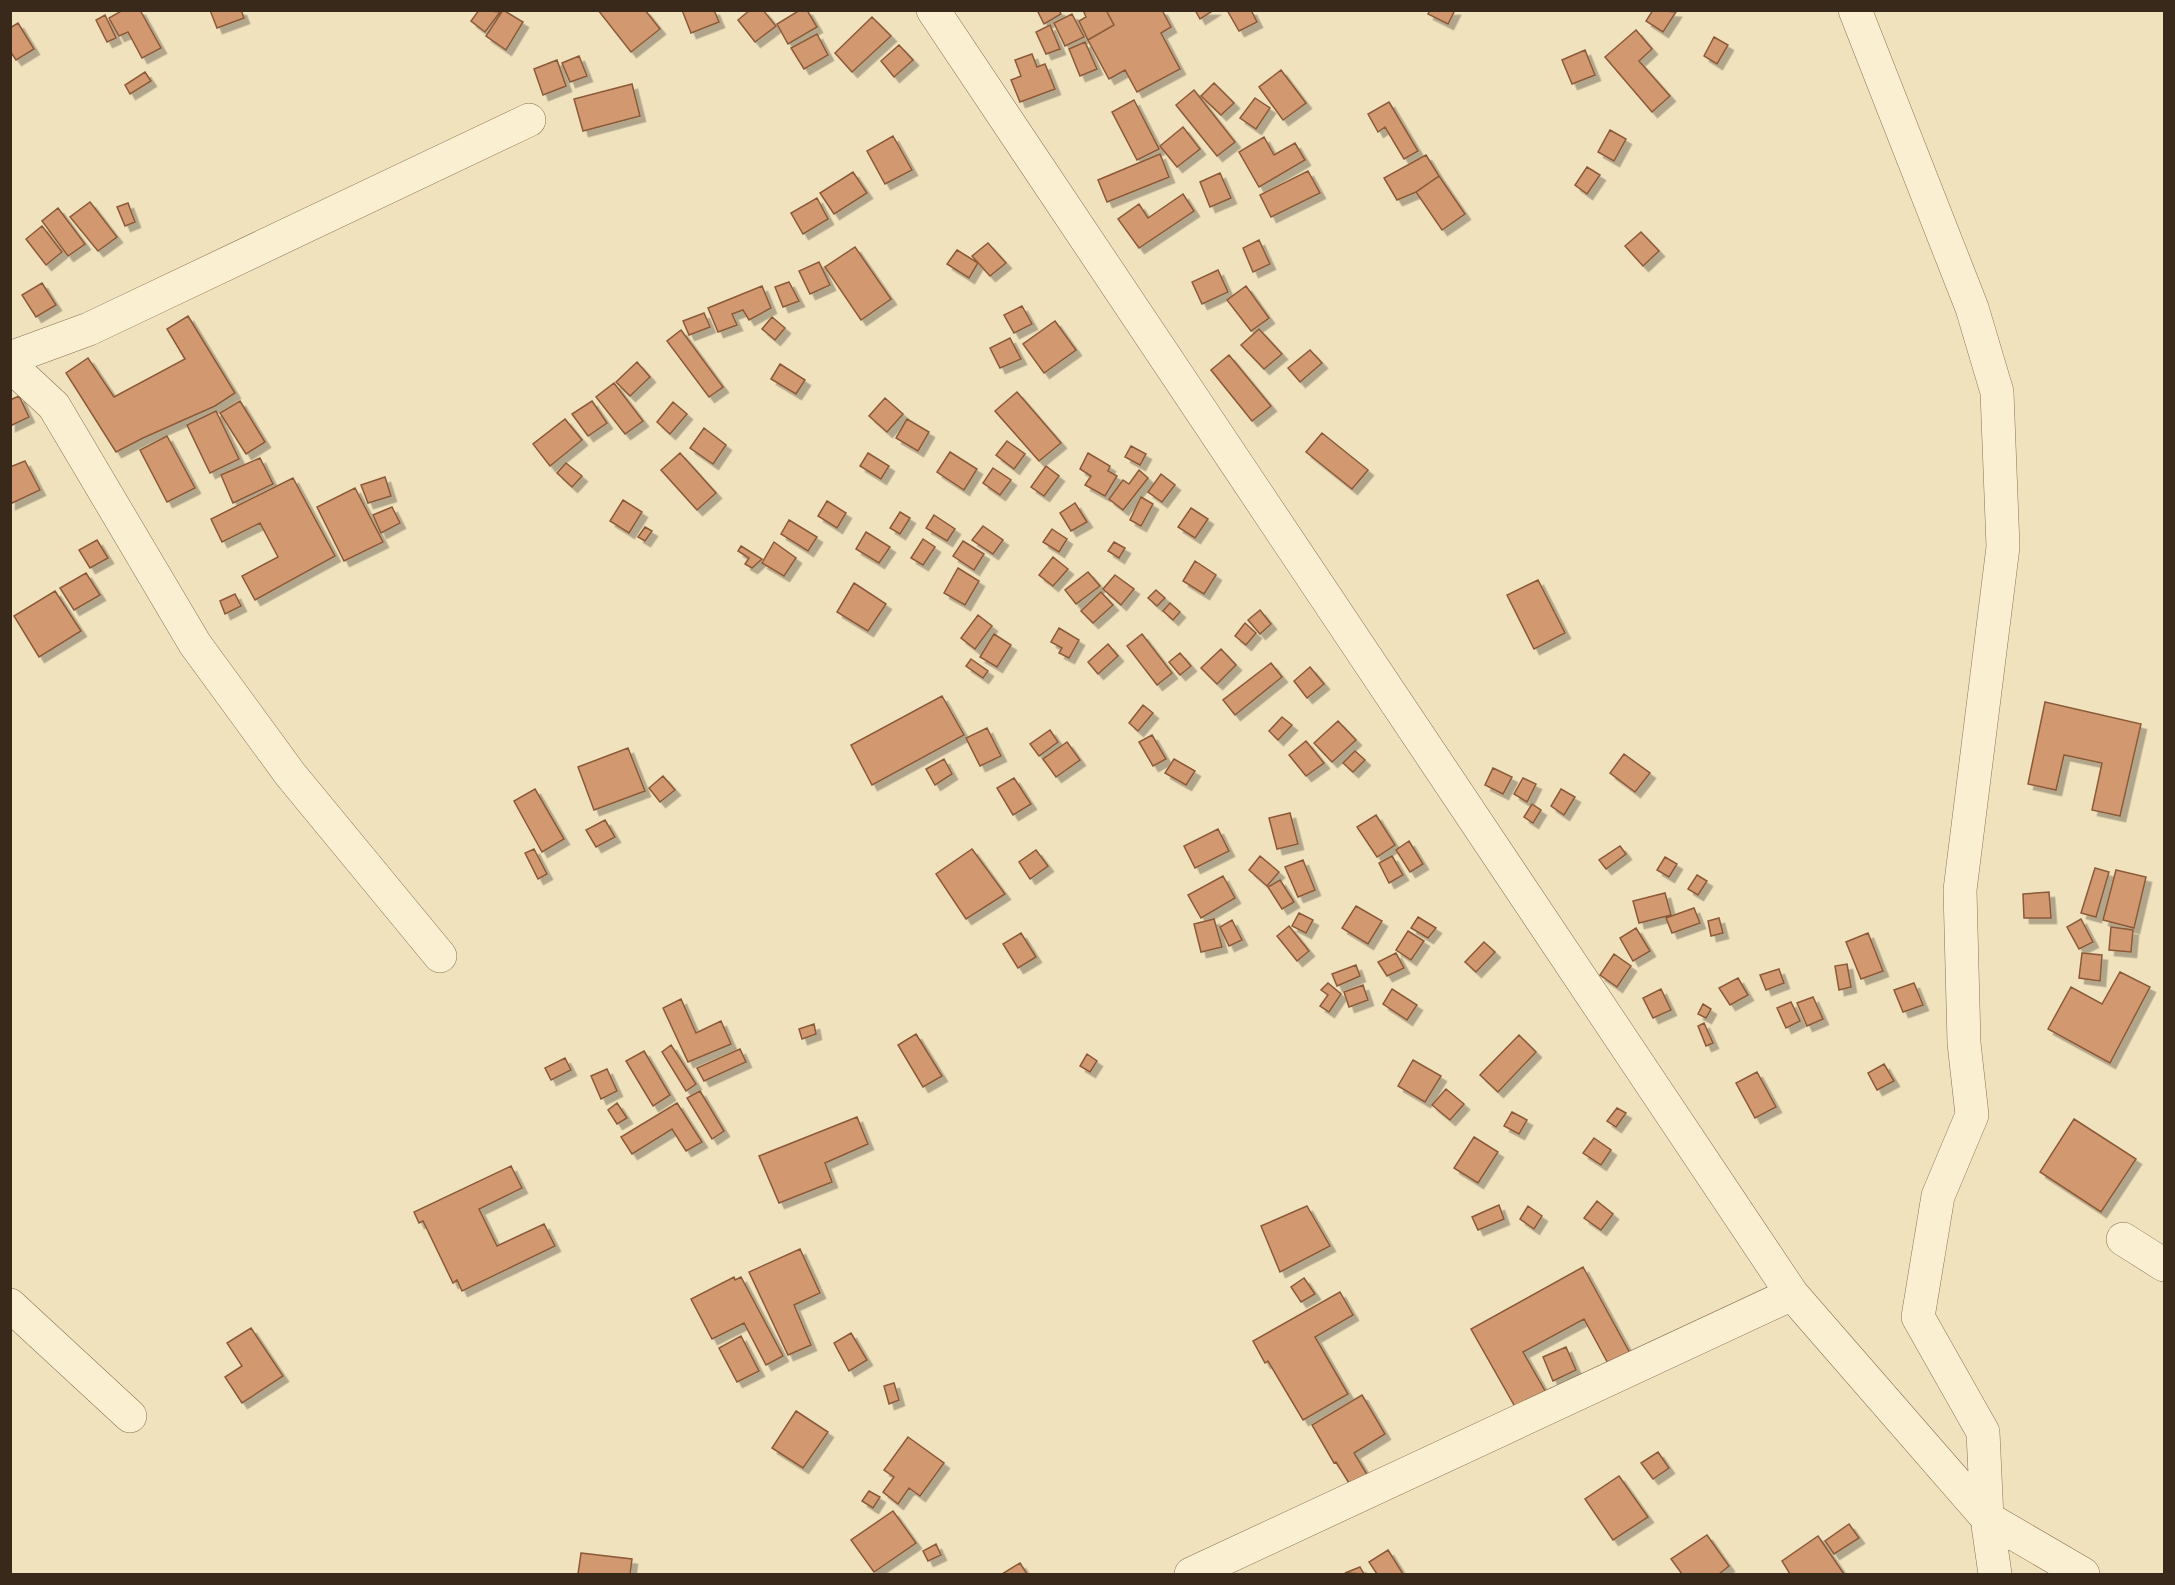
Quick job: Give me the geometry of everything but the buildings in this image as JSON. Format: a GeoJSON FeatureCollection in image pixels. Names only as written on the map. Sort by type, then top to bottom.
{"type":"FeatureCollection","features":[{"type":"Feature","properties":{"kind":"street"},"geometry":{"type":"LineString","coordinates":[[933,10],[1792,1294],[1987,1518],[2083,1575]]}},
{"type":"Feature","properties":{"kind":"street"},"geometry":{"type":"LineString","coordinates":[[1855,10],[1972,308],[1997,392],[2003,547],[1959,890],[1964,1043],[1972,1114],[1938,1196],[1918,1317],[1983,1432],[1987,1518],[1995,1575]]}},
{"type":"Feature","properties":{"kind":"street"},"geometry":{"type":"LineString","coordinates":[[10,358],[88,329],[529,120]]}},
{"type":"Feature","properties":{"kind":"street"},"geometry":{"type":"LineString","coordinates":[[10,365],[54,406],[195,644],[290,774],[440,956]]}},
{"type":"Feature","properties":{"kind":"street"},"geometry":{"type":"LineString","coordinates":[[2123,1239],[2164,1265]]}},
{"type":"Feature","properties":{"kind":"street"},"geometry":{"type":"LineString","coordinates":[[1191,1575],[1792,1294]]}},
{"type":"Feature","properties":{"kind":"street"},"geometry":{"type":"LineString","coordinates":[[10,1305],[129,1416]]}}]}
